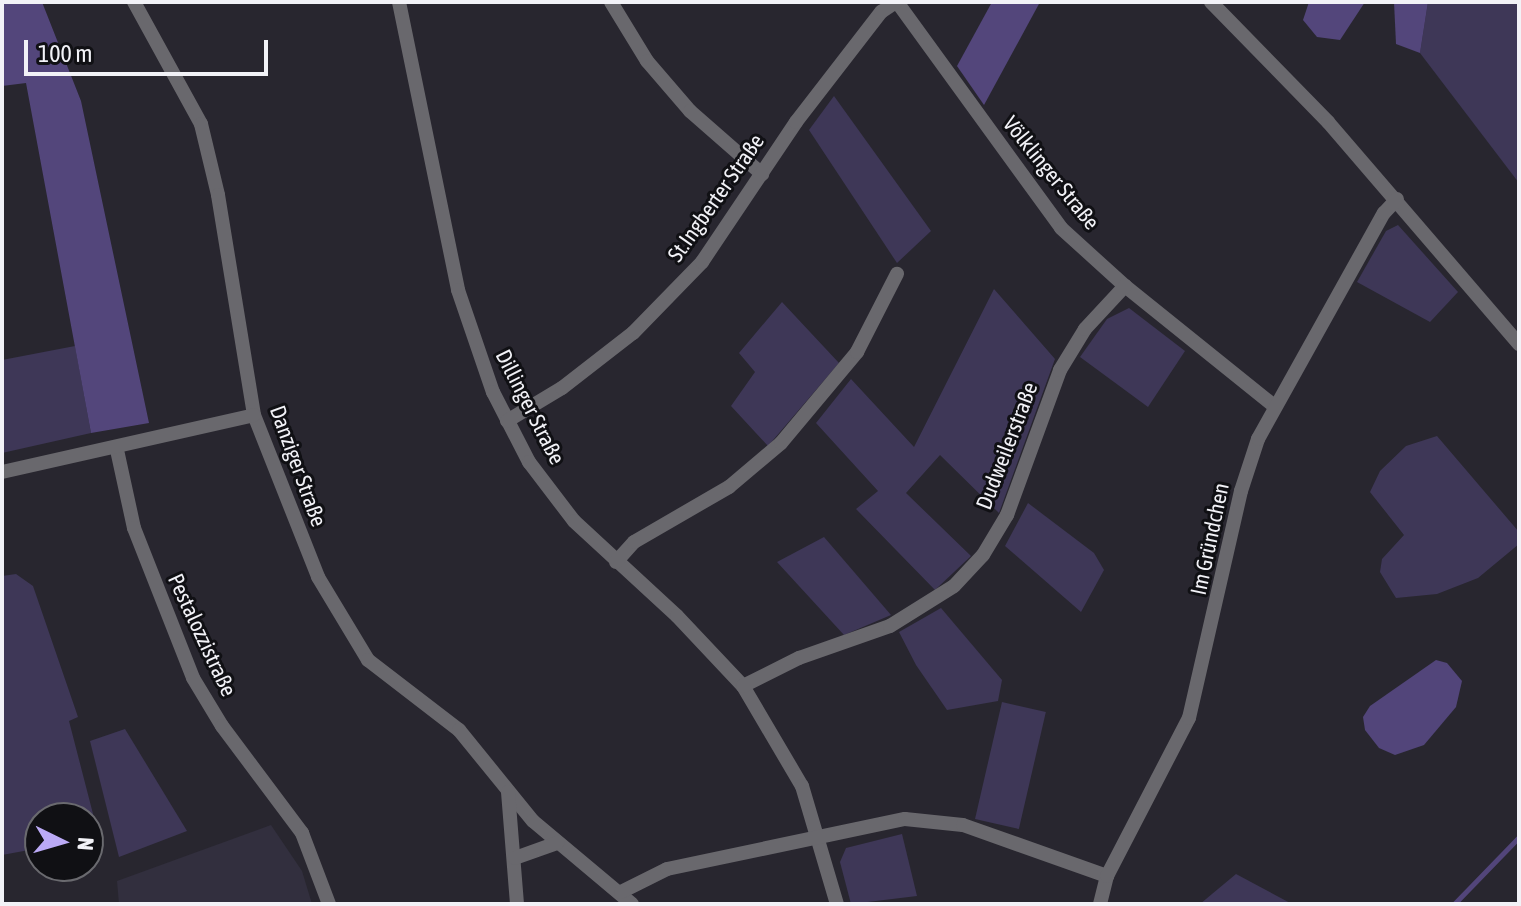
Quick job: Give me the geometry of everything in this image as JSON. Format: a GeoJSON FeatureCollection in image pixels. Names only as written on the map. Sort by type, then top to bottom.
{"type":"FeatureCollection","features":[{"type":"Feature","properties":{"kind":"street","name":"Danziger Straße"},"geometry":{"type":"LineString","coordinates":[[134,2],[182,82],[201,124],[221,210],[254,415],[318,577],[368,660],[459,730],[508,792],[557,843],[632,904]]}},
{"type":"Feature","properties":{"kind":"street","name":"Dillinger Straße"},"geometry":{"type":"LineString","coordinates":[[399,2],[458,290],[507,421],[549,491],[616,562],[677,616],[743,686],[802,786],[837,904]]}},
{"type":"Feature","properties":{"kind":"street"},"geometry":{"type":"LineString","coordinates":[[611,2],[647,61],[690,111],[762,174]]}},
{"type":"Feature","properties":{"kind":"street","name":"St.Ingberter Straße"},"geometry":{"type":"LineString","coordinates":[[507,421],[562,388],[633,333],[702,262],[762,174],[881,12],[897,2]]}},
{"type":"Feature","properties":{"kind":"street","name":"Völklinger Straße"},"geometry":{"type":"LineString","coordinates":[[897,2],[1061,228],[1125,286],[1274,406]]}},
{"type":"Feature","properties":{"kind":"street"},"geometry":{"type":"LineString","coordinates":[[1211,2],[1397,199],[1519,344]]}},
{"type":"Feature","properties":{"kind":"street","name":"Im Gründchen"},"geometry":{"type":"LineString","coordinates":[[1100,904],[1107,876],[1189,718],[1241,491],[1274,406],[1384,213],[1397,199]]}},
{"type":"Feature","properties":{"kind":"street"},"geometry":{"type":"LineString","coordinates":[[616,562],[634,542],[729,487],[781,443],[857,352],[897,274]]}},
{"type":"Feature","properties":{"kind":"street","name":"Dudweilerstraße"},"geometry":{"type":"LineString","coordinates":[[743,686],[799,658],[890,626],[954,586],[983,555],[1007,515],[1060,370],[1085,329],[1125,286]]}},
{"type":"Feature","properties":{"kind":"street"},"geometry":{"type":"LineString","coordinates":[[2,472],[117,450],[254,415]]}},
{"type":"Feature","properties":{"kind":"street","name":"Pestalozzistraße"},"geometry":{"type":"LineString","coordinates":[[117,450],[134,528],[193,678],[222,726],[302,833],[329,904]]}},
{"type":"Feature","properties":{"kind":"street"},"geometry":{"type":"LineString","coordinates":[[508,792],[517,904]]}},
{"type":"Feature","properties":{"kind":"street"},"geometry":{"type":"LineString","coordinates":[[621,892],[667,869],[905,819],[932,819],[1107,876]]}},
{"type":"Feature","properties":{"kind":"street"},"geometry":{"type":"LineString","coordinates":[[515,858],[557,843]]}},
{"type":"Feature","properties":{"kind":"shaded area"},"geometry":{"type":"Polygon","coordinates":[[[2,2],[42,2],[81,101],[149,423],[91,433],[26,83],[2,86],[2,2]]]}},
{"type":"Feature","properties":{"kind":"shaded area"},"geometry":{"type":"Polygon","coordinates":[[[992,2],[1040,2],[984,105],[957,66],[992,2]]]}},
{"type":"Feature","properties":{"kind":"shaded area"},"geometry":{"type":"Polygon","coordinates":[[[1309,2],[1365,2],[1340,40],[1317,37],[1303,20],[1309,2]]]}},
{"type":"Feature","properties":{"kind":"shaded area"},"geometry":{"type":"Polygon","coordinates":[[[1394,2],[1428,2],[1420,53],[1396,44],[1394,2]]]}},
{"type":"Feature","properties":{"kind":"shaded area"},"geometry":{"type":"Polygon","coordinates":[[[1428,2],[1519,2],[1519,183],[1420,53],[1428,2]]]}},
{"type":"Feature","properties":{"kind":"shaded area"},"geometry":{"type":"Polygon","coordinates":[[[834,96],[931,231],[897,263],[809,130],[834,96]]]}},
{"type":"Feature","properties":{"kind":"shaded area"},"geometry":{"type":"Polygon","coordinates":[[[1398,225],[1458,292],[1430,322],[1357,282],[1386,231],[1398,225]]]}},
{"type":"Feature","properties":{"kind":"shaded area"},"geometry":{"type":"Polygon","coordinates":[[[994,289],[1055,359],[999,513],[940,455],[906,493],[971,556],[935,590],[856,509],[878,491],[816,423],[851,379],[914,447],[994,289]]]}},
{"type":"Feature","properties":{"kind":"shaded area"},"geometry":{"type":"Polygon","coordinates":[[[782,302],[839,363],[768,446],[731,406],[755,372],[739,353],[782,302]]]}},
{"type":"Feature","properties":{"kind":"shaded area"},"geometry":{"type":"Polygon","coordinates":[[[1129,308],[1185,351],[1148,407],[1080,357],[1107,319],[1129,308]]]}},
{"type":"Feature","properties":{"kind":"shaded area"},"geometry":{"type":"Polygon","coordinates":[[[75,346],[91,433],[2,453],[2,360],[75,346]]]}},
{"type":"Feature","properties":{"kind":"shaded area"},"geometry":{"type":"Polygon","coordinates":[[[1437,436],[1519,532],[1519,544],[1478,578],[1437,594],[1396,598],[1380,572],[1382,559],[1404,535],[1370,492],[1380,471],[1406,446],[1437,436]]]}},
{"type":"Feature","properties":{"kind":"shaded area"},"geometry":{"type":"Polygon","coordinates":[[[1028,503],[1094,553],[1104,570],[1081,612],[1005,546],[1028,503]]]}},
{"type":"Feature","properties":{"kind":"shaded area"},"geometry":{"type":"Polygon","coordinates":[[[824,537],[891,615],[844,635],[777,562],[824,537]]]}},
{"type":"Feature","properties":{"kind":"shaded area"},"geometry":{"type":"Polygon","coordinates":[[[16,574],[33,586],[78,717],[69,721],[90,802],[24,802],[24,851],[2,855],[2,576],[16,574]]]}},
{"type":"Feature","properties":{"kind":"shaded area"},"geometry":{"type":"Polygon","coordinates":[[[941,608],[1002,680],[998,701],[947,710],[916,665],[899,632],[941,608]]]}},
{"type":"Feature","properties":{"kind":"shaded area"},"geometry":{"type":"Polygon","coordinates":[[[1436,660],[1447,663],[1462,681],[1456,707],[1424,745],[1395,755],[1379,748],[1365,730],[1363,717],[1370,706],[1436,660]]]}},
{"type":"Feature","properties":{"kind":"shaded area"},"geometry":{"type":"Polygon","coordinates":[[[1002,702],[1046,712],[1019,829],[975,819],[1002,702]]]}},
{"type":"Feature","properties":{"kind":"shaded area"},"geometry":{"type":"Polygon","coordinates":[[[125,729],[187,831],[119,857],[90,741],[125,729]]]}},
{"type":"Feature","properties":{"kind":"shaded area"},"geometry":{"type":"Polygon","coordinates":[[[271,825],[302,871],[312,904],[119,904],[117,881],[271,825]]]}},
{"type":"Feature","properties":{"kind":"shaded area"},"geometry":{"type":"Polygon","coordinates":[[[902,834],[917,896],[851,904],[840,862],[846,848],[902,834]]]}},
{"type":"Feature","properties":{"kind":"shaded area"},"geometry":{"type":"Polygon","coordinates":[[[1236,874],[1292,904],[1200,904],[1236,874]]]}},
{"type":"Feature","properties":{"kind":"waterway"},"geometry":{"type":"LineString","coordinates":[[1454,904],[1519,837]]}}]}
